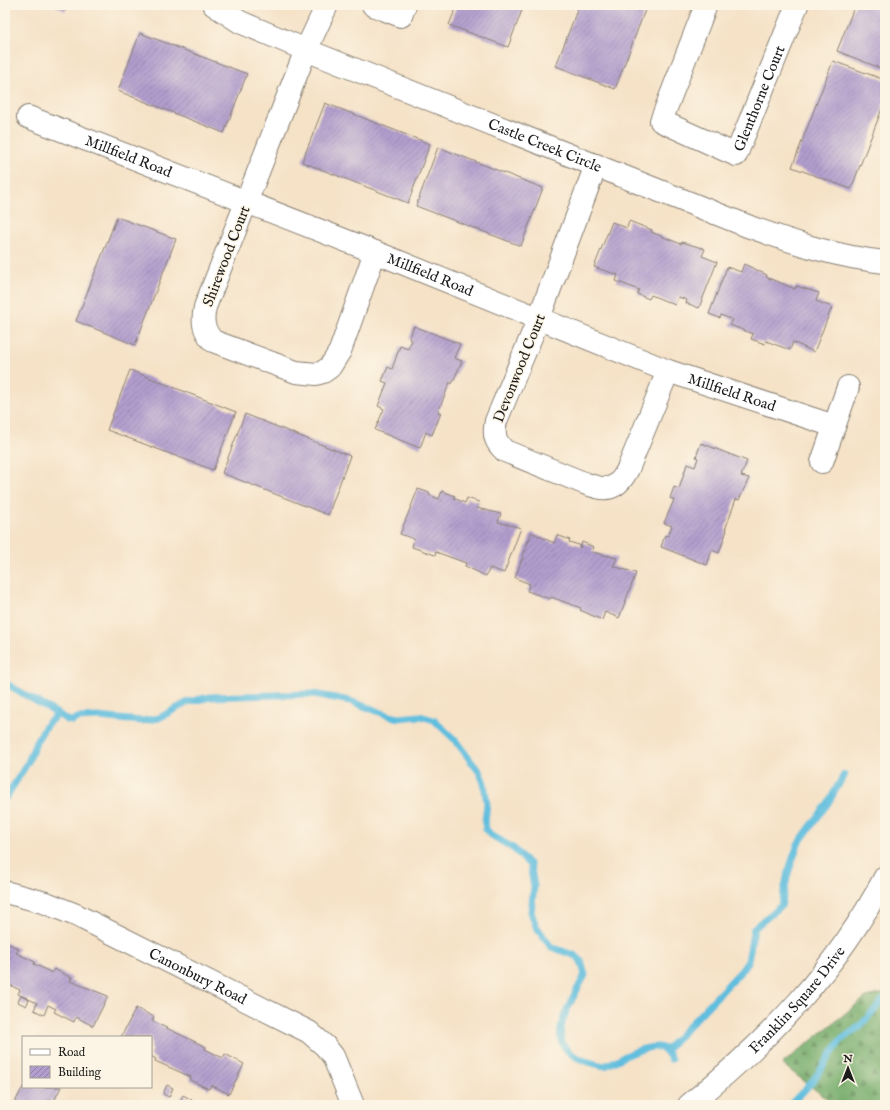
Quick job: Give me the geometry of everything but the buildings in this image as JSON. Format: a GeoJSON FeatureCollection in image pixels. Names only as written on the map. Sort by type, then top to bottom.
{"type":"FeatureCollection","features":[{"type":"Feature","properties":{"kind":"street","name":"Castle Creek Circle"},"geometry":{"type":"LineString","coordinates":[[214,5],[240,22],[306,50],[750,227],[811,249],[885,262]]}},
{"type":"Feature","properties":{"kind":"street"},"geometry":{"type":"LineString","coordinates":[[306,50],[328,5]]}},
{"type":"Feature","properties":{"kind":"street"},"geometry":{"type":"LineString","coordinates":[[373,5],[401,16],[405,5]]}},
{"type":"Feature","properties":{"kind":"street","name":"Glenthorne Court"},"geometry":{"type":"LineString","coordinates":[[706,5],[661,121],[736,155],[797,5]]}},
{"type":"Feature","properties":{"kind":"street","name":"Shirewood Court"},"geometry":{"type":"LineString","coordinates":[[306,50],[203,316],[203,325],[207,334],[213,341],[234,350],[296,372],[316,374],[323,372],[330,367],[340,351],[375,252]]}},
{"type":"Feature","properties":{"kind":"street","name":"Millfield Road"},"geometry":{"type":"LineString","coordinates":[[28,117],[375,252],[668,371],[834,426]]}},
{"type":"Feature","properties":{"kind":"street","name":"Devonwood Court"},"geometry":{"type":"LineString","coordinates":[[596,165],[540,318],[496,422],[495,438],[497,444],[505,451],[596,488],[606,488],[618,485],[628,469],[668,371]]}},
{"type":"Feature","properties":{"kind":"street"},"geometry":{"type":"LineString","coordinates":[[822,462],[848,387]]}},
{"type":"Feature","properties":{"kind":"street","name":"Franklin Square Drive"},"geometry":{"type":"LineString","coordinates":[[689,1105],[750,1054],[809,992],[872,902],[885,877]]}},
{"type":"Feature","properties":{"kind":"street","name":"Canonbury Road"},"geometry":{"type":"LineString","coordinates":[[5,892],[34,899],[76,915],[309,1032],[325,1046],[333,1056],[354,1105]]}},
{"type":"Feature","properties":{"kind":"green space"},"geometry":{"type":"Polygon","coordinates":[[[885,993],[885,1105],[835,1105],[782,1064],[866,997],[885,993]]]}},
{"type":"Feature","properties":{"kind":"waterway"},"geometry":{"type":"LineString","coordinates":[[5,683],[67,720],[72,721],[78,718],[97,717],[142,721],[159,718],[188,702],[210,697],[314,694],[350,701],[399,718],[420,716],[434,720],[455,740],[480,773],[484,783],[487,804],[485,821],[486,829],[490,834],[514,849],[530,865],[534,886],[531,912],[536,926],[551,947],[576,956],[581,961],[585,975],[568,1007],[563,1020],[560,1033],[562,1044],[570,1053],[584,1060],[605,1066],[651,1047],[663,1048],[671,1059]]}},
{"type":"Feature","properties":{"kind":"waterway"},"geometry":{"type":"LineString","coordinates":[[5,799],[28,762],[36,742],[47,724],[58,714]]}},
{"type":"Feature","properties":{"kind":"waterway"},"geometry":{"type":"LineString","coordinates":[[666,1050],[742,970],[748,961],[754,928],[781,906],[788,873],[798,844],[828,803],[844,775]]}},
{"type":"Feature","properties":{"kind":"waterway"},"geometry":{"type":"LineString","coordinates":[[790,1105],[812,1082],[841,1040],[860,1026],[885,998]]}}]}
